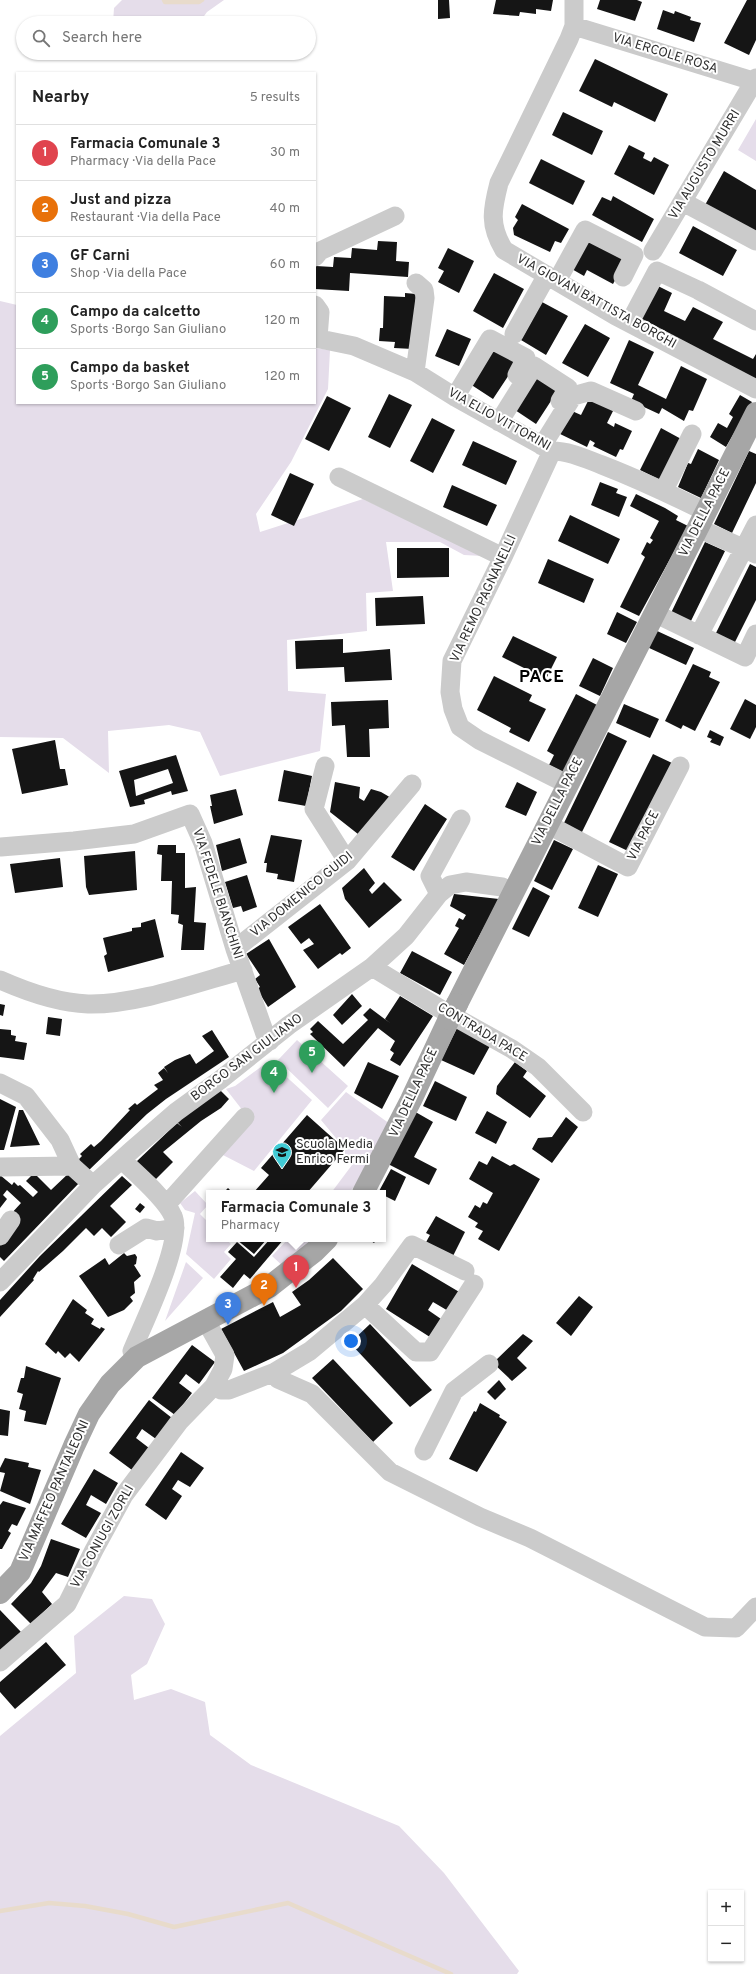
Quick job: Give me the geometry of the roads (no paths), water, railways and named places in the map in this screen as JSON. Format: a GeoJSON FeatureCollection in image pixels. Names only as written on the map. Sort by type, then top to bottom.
{"type":"FeatureCollection","features":[{"type":"Feature","properties":{"kind":"main road","name":"VIA DELLA PACE"},"geometry":{"type":"LineString","coordinates":[[365,1190],[405,1114],[453,1012],[654,613],[707,522],[756,413]]}},
{"type":"Feature","properties":{"kind":"main road"},"geometry":{"type":"LineString","coordinates":[[206,1321],[269,1287],[315,1251],[324,1242]]}},
{"type":"Feature","properties":{"kind":"main road","name":"VIA MAFFEO PANTALEONI"},"geometry":{"type":"LineString","coordinates":[[0,1593],[20,1572],[74,1446],[90,1414],[110,1384],[136,1357],[206,1321]]}},
{"type":"Feature","properties":{"kind":"street"},"geometry":{"type":"LineString","coordinates":[[574,0],[574,26]]}},
{"type":"Feature","properties":{"kind":"street","name":"VIA ERCOLE ROSA"},"geometry":{"type":"LineString","coordinates":[[574,26],[755,80]]}},
{"type":"Feature","properties":{"kind":"street","name":"VIA GIOVAN BATTISTA BORGHI"},"geometry":{"type":"LineString","coordinates":[[574,26],[506,165],[493,205],[493,229],[504,250],[630,322],[756,389]]}},
{"type":"Feature","properties":{"kind":"street","name":"VIA AUGUSTO MURRI"},"geometry":{"type":"LineString","coordinates":[[653,250],[755,80]]}},
{"type":"Feature","properties":{"kind":"street"},"geometry":{"type":"LineString","coordinates":[[683,202],[756,241]]}},
{"type":"Feature","properties":{"kind":"street"},"geometry":{"type":"LineString","coordinates":[[316,256],[320,251],[395,216]]}},
{"type":"Feature","properties":{"kind":"street"},"geometry":{"type":"LineString","coordinates":[[514,334],[585,230],[634,255],[623,277]]}},
{"type":"Feature","properties":{"kind":"street"},"geometry":{"type":"LineString","coordinates":[[630,322],[657,271],[698,290],[756,321]]}},
{"type":"Feature","properties":{"kind":"street"},"geometry":{"type":"LineString","coordinates":[[415,372],[424,298],[424,290],[416,283]]}},
{"type":"Feature","properties":{"kind":"street"},"geometry":{"type":"LineString","coordinates":[[316,306],[320,312],[317,338]]}},
{"type":"Feature","properties":{"kind":"street","name":"VIA ELIO VITTORINI"},"geometry":{"type":"LineString","coordinates":[[317,338],[354,346],[415,372],[455,397],[547,449],[565,451],[664,490],[707,522],[750,551]]}},
{"type":"Feature","properties":{"kind":"street"},"geometry":{"type":"LineString","coordinates":[[455,397],[490,339],[526,358],[495,419]]}},
{"type":"Feature","properties":{"kind":"street"},"geometry":{"type":"LineString","coordinates":[[495,419],[534,366],[568,388],[560,401]]}},
{"type":"Feature","properties":{"kind":"street","name":"VIA REMO PAGNANELLI"},"geometry":{"type":"LineString","coordinates":[[567,784],[479,740],[460,727],[453,709],[450,692],[452,661],[503,557],[547,449],[573,396],[591,391],[636,411]]}},
{"type":"Feature","properties":{"kind":"street"},"geometry":{"type":"LineString","coordinates":[[664,490],[692,434]]}},
{"type":"Feature","properties":{"kind":"street"},"geometry":{"type":"LineString","coordinates":[[339,477],[503,557]]}},
{"type":"Feature","properties":{"kind":"street"},"geometry":{"type":"LineString","coordinates":[[699,634],[750,551],[756,525]]}},
{"type":"Feature","properties":{"kind":"street"},"geometry":{"type":"LineString","coordinates":[[654,613],[745,657],[756,634]]}},
{"type":"Feature","properties":{"kind":"street"},"geometry":{"type":"LineString","coordinates":[[325,766],[314,809],[347,861]]}},
{"type":"Feature","properties":{"kind":"street","name":"VIA PACE"},"geometry":{"type":"LineString","coordinates":[[547,824],[628,866],[680,766]]}},
{"type":"Feature","properties":{"kind":"street","name":"VIA DOMENICO GUIDI"},"geometry":{"type":"LineString","coordinates":[[235,949],[347,861],[412,784]]}},
{"type":"Feature","properties":{"kind":"street","name":"VIA FEDELE BIANCHINI"},"geometry":{"type":"LineString","coordinates":[[1,847],[134,834],[190,814],[203,843],[235,949],[265,1034],[270,1041]]}},
{"type":"Feature","properties":{"kind":"street"},"geometry":{"type":"LineString","coordinates":[[438,894],[430,876],[461,819]]}},
{"type":"Feature","properties":{"kind":"street","name":"BORGO SAN GIULIANO"},"geometry":{"type":"LineString","coordinates":[[3,1272],[93,1185],[176,1112],[372,967],[406,936],[438,894],[450,885],[466,882],[502,887],[513,892]]}},
{"type":"Feature","properties":{"kind":"street","name":"CONTRADA PACE"},"geometry":{"type":"LineString","coordinates":[[372,967],[444,1011],[512,1049],[538,1067],[583,1112]]}},
{"type":"Feature","properties":{"kind":"street"},"geometry":{"type":"LineString","coordinates":[[0,980],[28,992],[87,1004],[124,1002],[243,970]]}},
{"type":"Feature","properties":{"kind":"street"},"geometry":{"type":"LineString","coordinates":[[0,1083],[26,1096],[60,1140],[72,1166],[93,1185]]}},
{"type":"Feature","properties":{"kind":"street"},"geometry":{"type":"LineString","coordinates":[[166,1204],[245,1118]]}},
{"type":"Feature","properties":{"kind":"street"},"geometry":{"type":"LineString","coordinates":[[122,1160],[166,1204],[174,1217],[175,1228],[171,1254],[132,1351],[136,1357]]}},
{"type":"Feature","properties":{"kind":"street"},"geometry":{"type":"LineString","coordinates":[[0,1167],[72,1166]]}},
{"type":"Feature","properties":{"kind":"street"},"geometry":{"type":"LineString","coordinates":[[0,1236],[11,1220]]}},
{"type":"Feature","properties":{"kind":"street"},"geometry":{"type":"LineString","coordinates":[[119,1245],[141,1229],[146,1228],[166,1231],[175,1228]]}},
{"type":"Feature","properties":{"kind":"street"},"geometry":{"type":"LineString","coordinates":[[214,1386],[221,1390],[229,1390],[274,1372],[310,1351],[365,1305],[383,1285],[412,1245],[469,1278],[430,1352],[416,1352],[365,1305]]}},
{"type":"Feature","properties":{"kind":"street","name":"VIA CONIUGI ZORLI"},"geometry":{"type":"LineString","coordinates":[[0,1662],[67,1604],[94,1550],[124,1496],[179,1422],[214,1386],[223,1369],[225,1354],[206,1321]]}},
{"type":"Feature","properties":{"kind":"street"},"geometry":{"type":"LineString","coordinates":[[424,1451],[454,1391],[489,1364]]}},
{"type":"Feature","properties":{"kind":"street"},"geometry":{"type":"LineString","coordinates":[[274,1372],[278,1379],[312,1394],[390,1472],[480,1517],[530,1538],[705,1627],[736,1628],[756,1607]]}},
{"type":"Feature","properties":{"kind":"waterway"},"geometry":{"type":"LineString","coordinates":[[164,0],[165,2],[199,2],[202,0]]}},
{"type":"Feature","properties":{"kind":"waterway"},"geometry":{"type":"LineString","coordinates":[[0,1911],[49,1903],[85,1906],[128,1914],[174,1927],[288,1903],[451,1974]]}},
{"type":"Feature","properties":{"kind":"place","name":"Campo da basket"},"geometry":{"type":"Point","coordinates":[312,1073]}},
{"type":"Feature","properties":{"kind":"place","name":"Campo da calcetto"},"geometry":{"type":"Point","coordinates":[274,1093]}},
{"type":"Feature","properties":{"kind":"place","name":"Scuola Media Enrico Fermi"},"geometry":{"type":"Point","coordinates":[282,1169]}},
{"type":"Feature","properties":{"kind":"place","name":"Farmacia Comunale 3"},"geometry":{"type":"Point","coordinates":[296,1288]}},
{"type":"Feature","properties":{"kind":"place","name":"Just and pizza"},"geometry":{"type":"Point","coordinates":[264,1306]}},
{"type":"Feature","properties":{"kind":"place","name":"GF Carni"},"geometry":{"type":"Point","coordinates":[228,1325]}},
{"type":"Feature","properties":{"kind":"district","name":"PACE"},"geometry":{"type":"Point","coordinates":[542,678]}}]}
